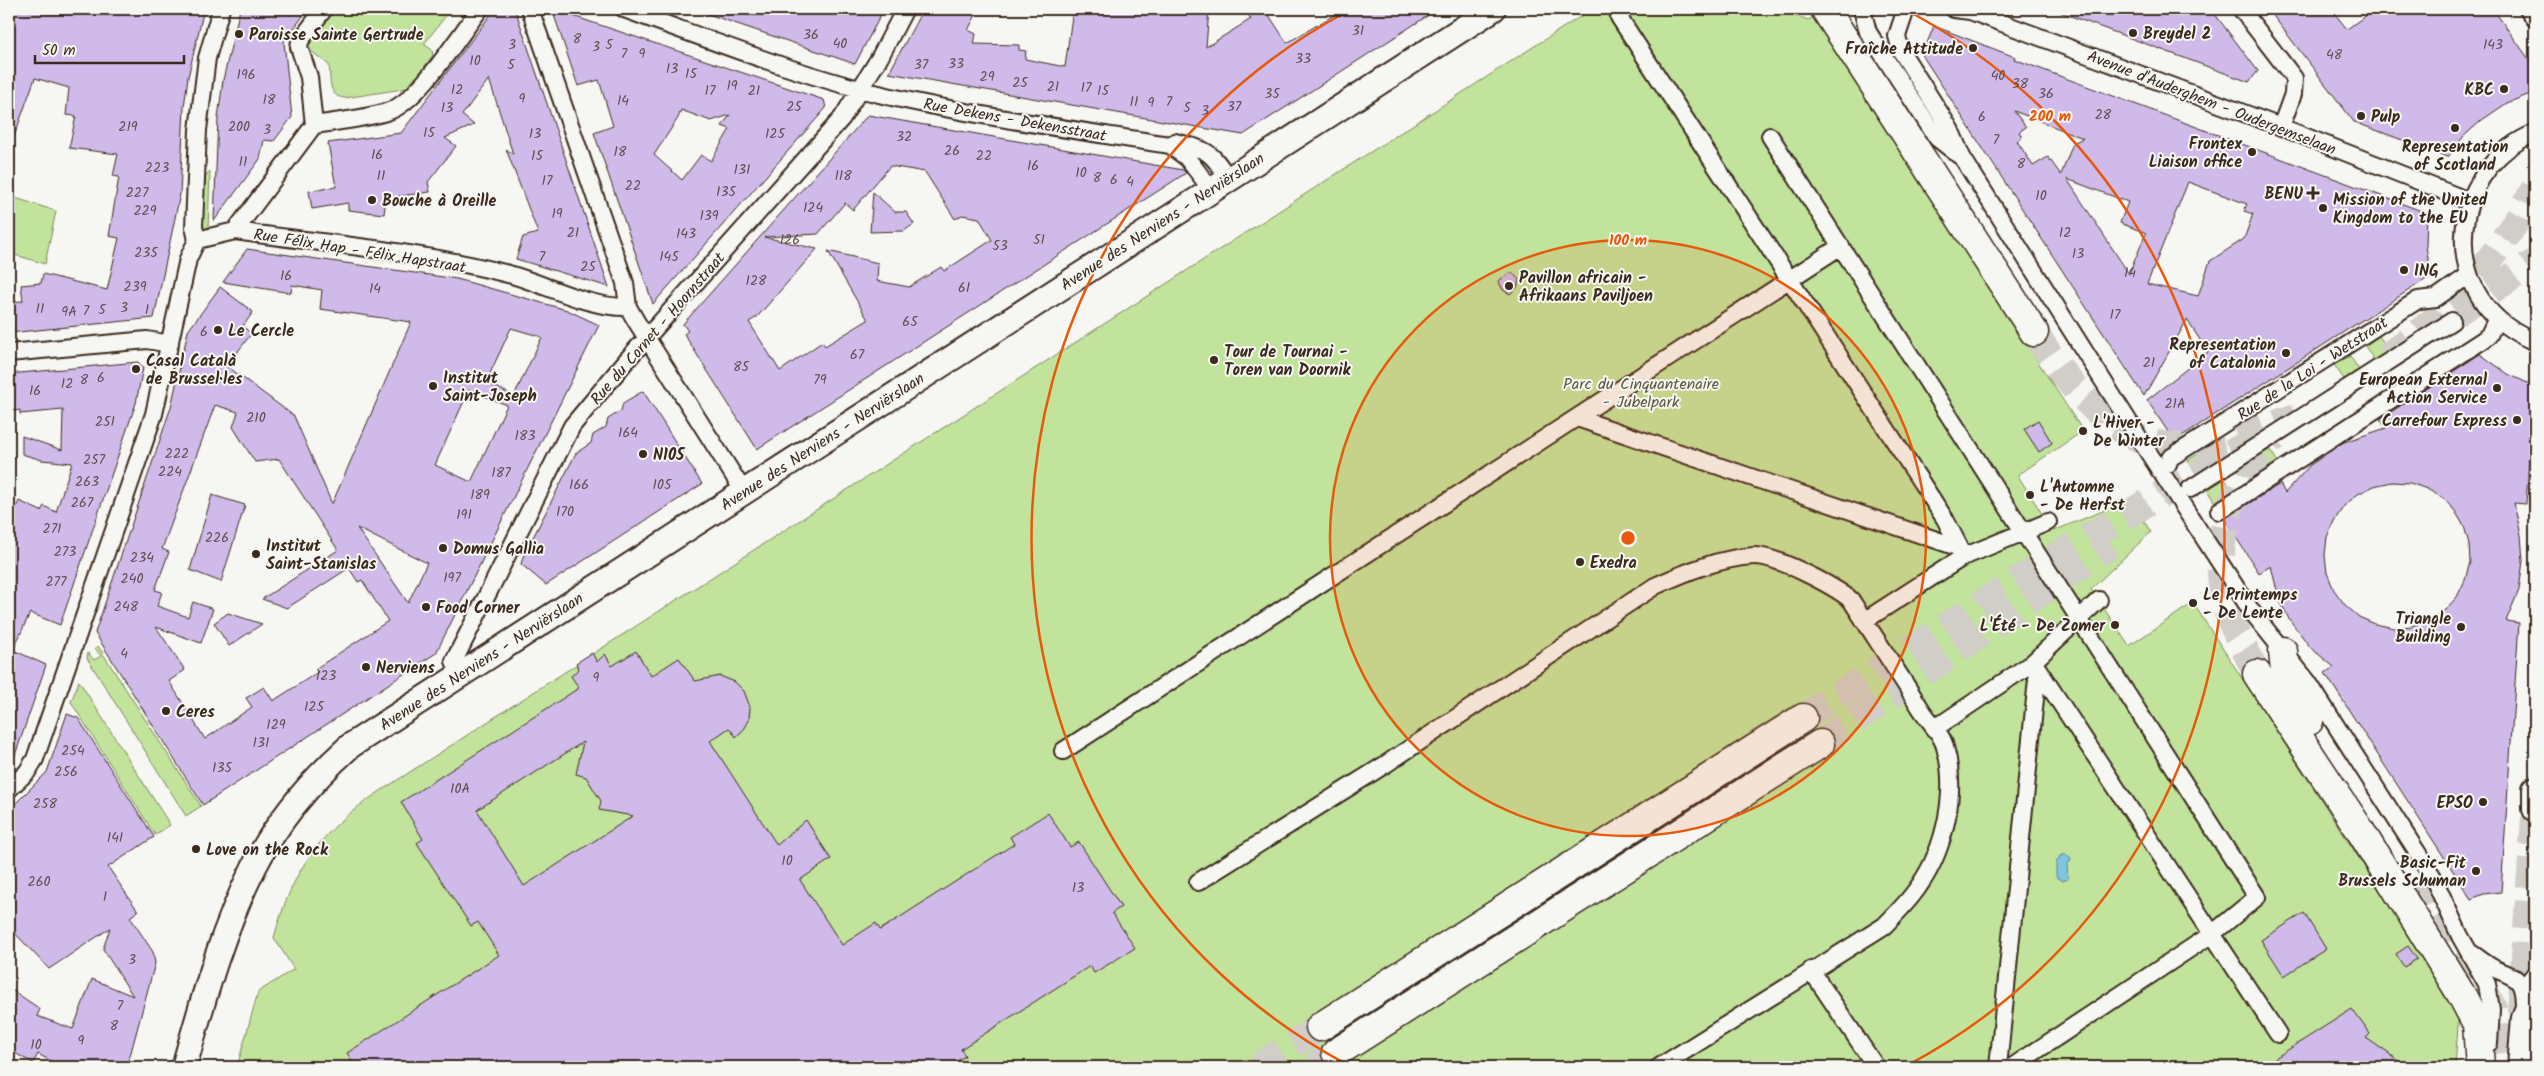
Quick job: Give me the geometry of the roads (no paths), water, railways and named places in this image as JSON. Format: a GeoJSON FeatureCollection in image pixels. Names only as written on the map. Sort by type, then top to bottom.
{"type":"FeatureCollection","features":[{"type":"Feature","properties":{"kind":"highway"},"geometry":{"type":"LineString","coordinates":[[1825,9],[2034,332]]}},
{"type":"Feature","properties":{"kind":"highway"},"geometry":{"type":"LineString","coordinates":[[2283,651],[2286,682],[2414,881]]}},
{"type":"Feature","properties":{"kind":"highway"},"geometry":{"type":"LineString","coordinates":[[2257,674],[2358,827],[2461,994],[2476,1024],[2481,1067]]}},
{"type":"Feature","properties":{"kind":"highway"},"geometry":{"type":"LineString","coordinates":[[1320,1028],[1803,718]]}},
{"type":"Feature","properties":{"kind":"highway"},"geometry":{"type":"LineString","coordinates":[[1336,1053],[1820,744]]}},
{"type":"Feature","properties":{"kind":"street"},"geometry":{"type":"LineString","coordinates":[[9,789],[27,772],[35,759],[154,414],[188,259],[197,240],[194,227],[198,130],[207,58],[221,9]]}},
{"type":"Feature","properties":{"kind":"street"},"geometry":{"type":"LineString","coordinates":[[197,240],[235,231],[314,125],[309,77],[299,47],[300,41],[324,9]]}},
{"type":"Feature","properties":{"kind":"street"},"geometry":{"type":"LineString","coordinates":[[314,125],[390,111],[401,105],[416,92],[480,9]]}},
{"type":"Feature","properties":{"kind":"street"},"geometry":{"type":"LineString","coordinates":[[530,9],[625,283],[628,307],[744,492]]}},
{"type":"Feature","properties":{"kind":"street","name":"Rue Dekens - Dekensstraat"},"geometry":{"type":"LineString","coordinates":[[624,9],[810,74],[888,96],[1045,125],[1170,145],[1175,142],[1204,149],[1214,157],[1220,183]]}},
{"type":"Feature","properties":{"kind":"street","name":"Rue du Cornet - Hoornstraat"},"geometry":{"type":"LineString","coordinates":[[460,674],[454,661],[572,426],[842,118],[861,89],[905,9]]}},
{"type":"Feature","properties":{"kind":"street","name":"Avenue des Nerviens - Nerviërslaan"},"geometry":{"type":"LineString","coordinates":[[184,1067],[223,942],[254,866],[276,829],[331,763],[354,743],[1220,183],[1494,9]]}},
{"type":"Feature","properties":{"kind":"street"},"geometry":{"type":"LineString","coordinates":[[1862,9],[1868,32],[1937,138],[1962,158]]}},
{"type":"Feature","properties":{"kind":"street"},"geometry":{"type":"LineString","coordinates":[[1906,9],[1897,36],[1900,51],[1950,129],[1962,158],[2159,470],[2252,612],[2308,682],[2433,877],[2460,936],[2487,984],[2491,1010],[2488,1045],[2481,1067]]}},
{"type":"Feature","properties":{"kind":"street","name":"Avenue d'Auderghem - Oudergemselaan"},"geometry":{"type":"LineString","coordinates":[[1954,9],[1970,11],[2281,127],[2469,201]]}},
{"type":"Feature","properties":{"kind":"street"},"geometry":{"type":"LineString","coordinates":[[2241,9],[2294,78],[2293,94],[2281,127]]}},
{"type":"Feature","properties":{"kind":"street"},"geometry":{"type":"LineString","coordinates":[[2528,9],[2535,19]]}},
{"type":"Feature","properties":{"kind":"street"},"geometry":{"type":"LineString","coordinates":[[1619,17],[1944,519],[1962,552]]}},
{"type":"Feature","properties":{"kind":"street"},"geometry":{"type":"LineString","coordinates":[[2535,133],[2523,138],[2499,155],[2486,169],[2469,201],[2463,226],[2464,251],[2469,275],[2482,302],[2496,318],[2518,334],[2535,342]]}},
{"type":"Feature","properties":{"kind":"street"},"geometry":{"type":"LineString","coordinates":[[1770,136],[2257,897],[2212,934],[2012,1067]]}},
{"type":"Feature","properties":{"kind":"street","name":"Rue Félix Hap - Félix Hapstraat"},"geometry":{"type":"LineString","coordinates":[[235,231],[411,255],[512,275],[614,308],[628,307]]}},
{"type":"Feature","properties":{"kind":"street"},"geometry":{"type":"LineString","coordinates":[[1063,752],[1841,246]]}},
{"type":"Feature","properties":{"kind":"street","name":"Rue de la Loi - Wetstraat"},"geometry":{"type":"LineString","coordinates":[[2159,470],[2168,464],[2170,458],[2418,300],[2436,298],[2469,275]]}},
{"type":"Feature","properties":{"kind":"street"},"geometry":{"type":"LineString","coordinates":[[2219,511],[2483,340],[2489,335],[2496,318]]}},
{"type":"Feature","properties":{"kind":"street"},"geometry":{"type":"LineString","coordinates":[[2190,489],[2452,321]]}},
{"type":"Feature","properties":{"kind":"street"},"geometry":{"type":"LineString","coordinates":[[9,354],[147,340],[170,344]]}},
{"type":"Feature","properties":{"kind":"street"},"geometry":{"type":"LineString","coordinates":[[1577,418],[1962,552]]}},
{"type":"Feature","properties":{"kind":"street"},"geometry":{"type":"LineString","coordinates":[[1864,621],[1962,552],[2048,522]]}},
{"type":"Feature","properties":{"kind":"street"},"geometry":{"type":"LineString","coordinates":[[1198,882],[1386,764],[1655,586],[1689,571],[1756,556],[1813,577],[1836,589],[1851,600],[1945,745],[1949,763],[1949,792],[1940,842],[1928,872],[1908,902],[1884,926],[1659,1067]]}},
{"type":"Feature","properties":{"kind":"street"},"geometry":{"type":"LineString","coordinates":[[1934,729],[2035,666],[2098,600]]}},
{"type":"Feature","properties":{"kind":"street"},"geometry":{"type":"LineString","coordinates":[[2035,666],[2278,1034]]}},
{"type":"Feature","properties":{"kind":"street"},"geometry":{"type":"LineString","coordinates":[[1998,1067],[2035,666]]}},
{"type":"Feature","properties":{"kind":"street"},"geometry":{"type":"LineString","coordinates":[[2535,789],[2535,809]]}},
{"type":"Feature","properties":{"kind":"street"},"geometry":{"type":"LineString","coordinates":[[2471,953],[2493,968],[2526,980],[2533,997],[2524,1017],[2520,1067]]}},
{"type":"Feature","properties":{"kind":"street"},"geometry":{"type":"LineString","coordinates":[[1811,970],[1876,1067]]}},
{"type":"Feature","properties":{"kind":"water"},"geometry":{"type":"Polygon","coordinates":[[[2065,854],[2071,861],[2067,864],[2068,879],[2063,881],[2056,877],[2056,863],[2060,856],[2065,854]]]}},
{"type":"Feature","properties":{"kind":"tunnel"},"geometry":{"type":"LineString","coordinates":[[2386,357],[2431,323],[2471,282],[2506,236],[2535,188]]}},
{"type":"Feature","properties":{"kind":"tunnel"},"geometry":{"type":"LineString","coordinates":[[2456,313],[2535,262]]}},
{"type":"Feature","properties":{"kind":"tunnel"},"geometry":{"type":"LineString","coordinates":[[2034,332],[2065,377],[2083,397],[2102,415],[2123,430],[2146,441],[2172,446],[2201,446],[2237,438],[2296,417]]}},
{"type":"Feature","properties":{"kind":"tunnel"},"geometry":{"type":"LineString","coordinates":[[2257,674],[2228,612],[2223,589],[2222,541],[2234,496],[2258,455],[2274,438]]}},
{"type":"Feature","properties":{"kind":"tunnel"},"geometry":{"type":"LineString","coordinates":[[1803,718],[2052,559],[2254,440]]}},
{"type":"Feature","properties":{"kind":"tunnel"},"geometry":{"type":"LineString","coordinates":[[1820,744],[2111,544]]}},
{"type":"Feature","properties":{"kind":"tunnel"},"geometry":{"type":"LineString","coordinates":[[2521,1013],[2535,817]]}},
{"type":"Feature","properties":{"kind":"tunnel"},"geometry":{"type":"LineString","coordinates":[[2414,881],[2482,985],[2497,1016],[2505,1067]]}},
{"type":"Feature","properties":{"kind":"tunnel"},"geometry":{"type":"LineString","coordinates":[[1258,1067],[1320,1027]]}},
{"type":"Feature","properties":{"kind":"tunnel"},"geometry":{"type":"LineString","coordinates":[[1313,1067],[1336,1053]]}},
{"type":"Feature","properties":{"kind":"place","name":"Breydel 2"},"geometry":{"type":"Point","coordinates":[2133,33]}},
{"type":"Feature","properties":{"kind":"place","name":"Paroisse Sainte Gertrude"},"geometry":{"type":"Point","coordinates":[239,34]}},
{"type":"Feature","properties":{"kind":"place","name":"Fraîche Attitude"},"geometry":{"type":"Point","coordinates":[1973,48]}},
{"type":"Feature","properties":{"kind":"place","name":"KBC"},"geometry":{"type":"Point","coordinates":[2504,89]}},
{"type":"Feature","properties":{"kind":"place","name":"Pulp"},"geometry":{"type":"Point","coordinates":[2361,116]}},
{"type":"Feature","properties":{"kind":"place","name":"Representation of Scotland"},"geometry":{"type":"Point","coordinates":[2455,128]}},
{"type":"Feature","properties":{"kind":"place","name":"Frontex Liaison office"},"geometry":{"type":"Point","coordinates":[2252,152]}},
{"type":"Feature","properties":{"kind":"place","name":"BENU"},"geometry":{"type":"Point","coordinates":[2313,193]}},
{"type":"Feature","properties":{"kind":"place","name":"Bouche à Oreille"},"geometry":{"type":"Point","coordinates":[372,200]}},
{"type":"Feature","properties":{"kind":"place","name":"Mission of the United Kingdom to the EU"},"geometry":{"type":"Point","coordinates":[2323,208]}},
{"type":"Feature","properties":{"kind":"place","name":"ING"},"geometry":{"type":"Point","coordinates":[2404,270]}},
{"type":"Feature","properties":{"kind":"place","name":"Pavillon africain - Afrikaans Paviljoen"},"geometry":{"type":"Point","coordinates":[1509,286]}},
{"type":"Feature","properties":{"kind":"place","name":"Le Cercle"},"geometry":{"type":"Point","coordinates":[218,330]}},
{"type":"Feature","properties":{"kind":"place","name":"Representation of Catalonia"},"geometry":{"type":"Point","coordinates":[2286,353]}},
{"type":"Feature","properties":{"kind":"place","name":"Tour de Tournai - Toren van Doornik"},"geometry":{"type":"Point","coordinates":[1214,360]}},
{"type":"Feature","properties":{"kind":"place","name":"Casal Català de Brussel·les"},"geometry":{"type":"Point","coordinates":[136,369]}},
{"type":"Feature","properties":{"kind":"place","name":"Institut Saint-Joseph"},"geometry":{"type":"Point","coordinates":[433,386]}},
{"type":"Feature","properties":{"kind":"place","name":"European External Action Service"},"geometry":{"type":"Point","coordinates":[2497,388]}},
{"type":"Feature","properties":{"kind":"place","name":"Carrefour Express"},"geometry":{"type":"Point","coordinates":[2517,420]}},
{"type":"Feature","properties":{"kind":"place","name":"L'Hiver - De Winter"},"geometry":{"type":"Point","coordinates":[2083,431]}},
{"type":"Feature","properties":{"kind":"place","name":"N105"},"geometry":{"type":"Point","coordinates":[643,454]}},
{"type":"Feature","properties":{"kind":"place","name":"L'Automne - De Herfst"},"geometry":{"type":"Point","coordinates":[2030,495]}},
{"type":"Feature","properties":{"kind":"place","name":"Domus Gallia"},"geometry":{"type":"Point","coordinates":[443,548]}},
{"type":"Feature","properties":{"kind":"place","name":"Institut Saint-Stanislas"},"geometry":{"type":"Point","coordinates":[256,554]}},
{"type":"Feature","properties":{"kind":"place","name":"Exedra"},"geometry":{"type":"Point","coordinates":[1580,562]}},
{"type":"Feature","properties":{"kind":"place","name":"Le Printemps - De Lente"},"geometry":{"type":"Point","coordinates":[2193,603]}},
{"type":"Feature","properties":{"kind":"place","name":"Food Corner"},"geometry":{"type":"Point","coordinates":[426,607]}},
{"type":"Feature","properties":{"kind":"place","name":"L'Été - De Zomer"},"geometry":{"type":"Point","coordinates":[2115,625]}},
{"type":"Feature","properties":{"kind":"place","name":"Triangle Building"},"geometry":{"type":"Point","coordinates":[2461,627]}},
{"type":"Feature","properties":{"kind":"place","name":"Nerviens"},"geometry":{"type":"Point","coordinates":[366,667]}},
{"type":"Feature","properties":{"kind":"place","name":"Ceres"},"geometry":{"type":"Point","coordinates":[166,711]}},
{"type":"Feature","properties":{"kind":"place","name":"EPSO"},"geometry":{"type":"Point","coordinates":[2483,802]}},
{"type":"Feature","properties":{"kind":"place","name":"Love on the Rock"},"geometry":{"type":"Point","coordinates":[196,849]}},
{"type":"Feature","properties":{"kind":"place","name":"Basic-Fit Brussels Schuman"},"geometry":{"type":"Point","coordinates":[2476,871]}},
{"type":"Feature","properties":{"kind":"park label","name":"Parc du Cinquantenaire - Jubelpark"},"geometry":{"type":"Point","coordinates":[1641,392]}}]}
